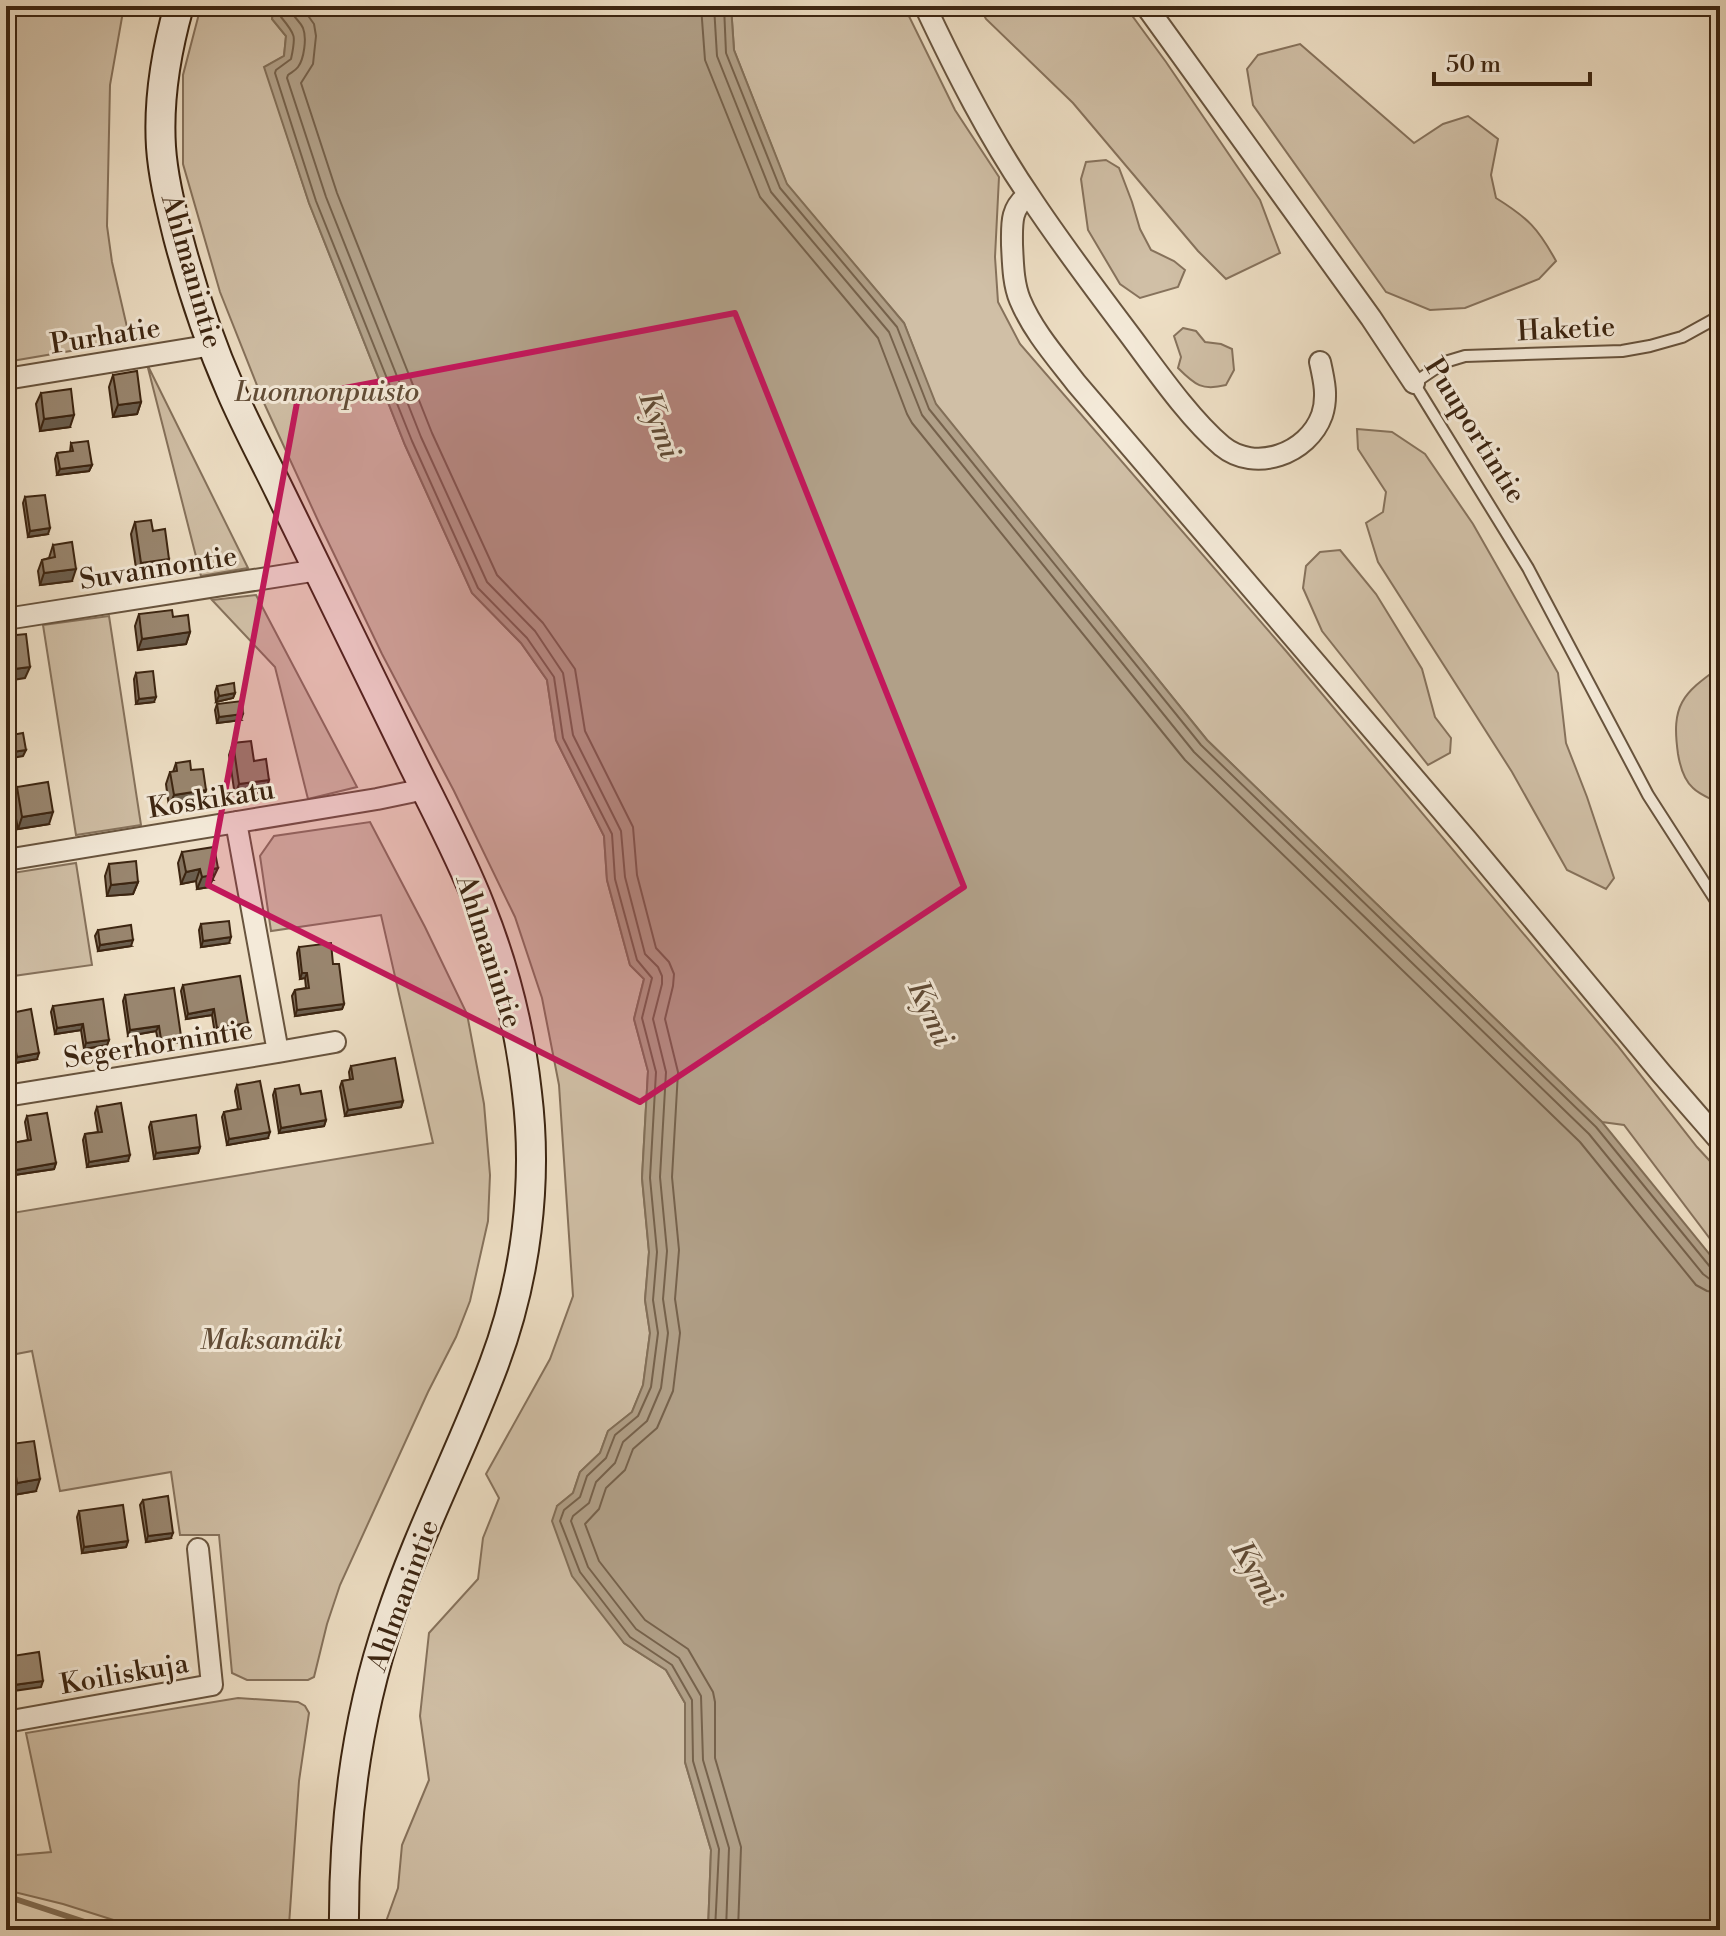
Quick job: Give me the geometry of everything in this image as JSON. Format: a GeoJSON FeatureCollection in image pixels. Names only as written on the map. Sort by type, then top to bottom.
{"type":"FeatureCollection","features":[{"type":"Feature","properties":{"kind":"street","name":"Ahlmanintie"},"geometry":{"type":"LineString","coordinates":[[179,6],[163,73],[161,148],[172,211],[192,291],[231,393],[479,904],[505,976],[521,1047],[528,1098],[531,1146],[528,1212],[517,1286],[496,1359],[416,1545],[371,1680],[350,1808],[344,1930]]}},
{"type":"Feature","properties":{"kind":"street"},"geometry":{"type":"LineString","coordinates":[[925,6],[978,113],[1028,195],[1073,260],[1205,430],[1237,455],[1254,459],[1288,452],[1307,440],[1322,415],[1325,387],[1320,362]]}},
{"type":"Feature","properties":{"kind":"street","name":"Puuportintie"},"geometry":{"type":"LineString","coordinates":[[1146,6],[1371,318],[1414,383]]}},
{"type":"Feature","properties":{"kind":"street"},"geometry":{"type":"LineString","coordinates":[[1028,195],[1019,202],[1012,223],[1013,265],[1020,300],[1036,329],[1076,383],[1720,1141]]}},
{"type":"Feature","properties":{"kind":"street","name":"Purhatie"},"geometry":{"type":"LineString","coordinates":[[6,379],[213,345]]}},
{"type":"Feature","properties":{"kind":"street","name":"Suvannontie"},"geometry":{"type":"LineString","coordinates":[[6,619],[318,570]]}},
{"type":"Feature","properties":{"kind":"street","name":"Koskikatu"},"geometry":{"type":"LineString","coordinates":[[6,860],[425,789]]}},
{"type":"Feature","properties":{"kind":"street","name":"Segerhornintie"},"geometry":{"type":"LineString","coordinates":[[6,1096],[278,1052],[236,822]]}},
{"type":"Feature","properties":{"kind":"street"},"geometry":{"type":"LineString","coordinates":[[278,1052],[335,1042]]}},
{"type":"Feature","properties":{"kind":"street","name":"Koiliskuja"},"geometry":{"type":"LineString","coordinates":[[6,1722],[212,1685],[198,1549]]}},
{"type":"Feature","properties":{"kind":"lane","name":"Haketie"},"geometry":{"type":"LineString","coordinates":[[1414,383],[1445,362],[1465,356],[1622,351],[1682,337],[1720,316]]}},
{"type":"Feature","properties":{"kind":"lane","name":"Puuportintie"},"geometry":{"type":"LineString","coordinates":[[1414,383],[1528,568],[1648,795],[1720,907]]}},
{"type":"Feature","properties":{"kind":"highlighted area"},"geometry":{"type":"Polygon","coordinates":[[[735,313],[964,887],[640,1102],[208,885],[298,397],[735,313]]]}},
{"type":"Feature","properties":{"kind":"green space"},"geometry":{"type":"Polygon","coordinates":[[[6,6],[124,6],[110,85],[107,226],[127,327],[117,343],[6,362],[6,6]]]}},
{"type":"Feature","properties":{"kind":"green space","name":"Luonnonpuisto"},"geometry":{"type":"Polygon","coordinates":[[[201,6],[274,6],[272,19],[286,36],[284,56],[265,67],[309,203],[405,445],[472,593],[521,643],[547,680],[556,740],[604,836],[607,880],[630,965],[644,979],[634,1019],[648,1071],[642,1178],[649,1252],[645,1300],[650,1333],[643,1386],[632,1412],[608,1431],[600,1453],[580,1472],[573,1493],[557,1506],[624,1643],[666,1670],[685,1703],[685,1762],[711,1850],[708,1930],[383,1930],[398,1888],[402,1845],[429,1780],[420,1716],[429,1633],[478,1579],[483,1538],[499,1498],[486,1474],[550,1359],[573,1296],[559,1085],[542,998],[515,917],[320,525],[264,403],[220,292],[183,164],[183,75],[201,6]]]}},
{"type":"Feature","properties":{"kind":"green space"},"geometry":{"type":"Polygon","coordinates":[[[731,6],[904,6],[955,110],[999,177],[995,257],[998,302],[1020,344],[1286,651],[1720,1172],[1720,1252],[1624,1125],[1602,1122],[1207,740],[935,404],[904,323],[787,185],[734,50],[731,6]]]}},
{"type":"Feature","properties":{"kind":"green space"},"geometry":{"type":"Polygon","coordinates":[[[979,6],[1125,6],[1260,200],[1280,253],[1226,279],[1198,251],[1073,103],[986,19],[979,6]]]}},
{"type":"Feature","properties":{"kind":"green space"},"geometry":{"type":"Polygon","coordinates":[[[1300,44],[1414,143],[1443,124],[1468,116],[1498,139],[1491,175],[1496,198],[1531,225],[1556,261],[1539,279],[1465,308],[1430,310],[1386,292],[1253,105],[1247,69],[1258,55],[1300,44]]]}},
{"type":"Feature","properties":{"kind":"green space"},"geometry":{"type":"Polygon","coordinates":[[[1106,160],[1119,168],[1140,229],[1151,250],[1185,270],[1178,287],[1140,298],[1120,284],[1088,230],[1081,179],[1086,162],[1106,160]]]}},
{"type":"Feature","properties":{"kind":"green space"},"geometry":{"type":"Polygon","coordinates":[[[1183,328],[1196,331],[1205,342],[1232,349],[1234,370],[1226,385],[1199,385],[1178,368],[1181,357],[1174,336],[1183,328]]]}},
{"type":"Feature","properties":{"kind":"green space"},"geometry":{"type":"Polygon","coordinates":[[[147,364],[248,568],[201,576],[147,364]]]}},
{"type":"Feature","properties":{"kind":"green space"},"geometry":{"type":"Polygon","coordinates":[[[1357,429],[1392,432],[1425,454],[1473,524],[1558,673],[1566,743],[1614,878],[1606,889],[1567,870],[1512,772],[1378,562],[1366,523],[1383,512],[1386,492],[1358,449],[1357,429]]]}},
{"type":"Feature","properties":{"kind":"green space"},"geometry":{"type":"Polygon","coordinates":[[[1340,550],[1376,594],[1422,669],[1435,717],[1451,738],[1450,753],[1428,765],[1322,631],[1303,588],[1306,566],[1320,552],[1340,550]]]}},
{"type":"Feature","properties":{"kind":"green space"},"geometry":{"type":"Polygon","coordinates":[[[256,595],[357,787],[308,799],[275,667],[212,600],[256,595]]]}},
{"type":"Feature","properties":{"kind":"green space"},"geometry":{"type":"Polygon","coordinates":[[[109,616],[141,825],[76,835],[43,625],[109,616]]]}},
{"type":"Feature","properties":{"kind":"green space"},"geometry":{"type":"Polygon","coordinates":[[[1720,667],[1720,804],[1699,793],[1687,781],[1678,754],[1676,724],[1678,712],[1688,693],[1720,667]]]}},
{"type":"Feature","properties":{"kind":"green space","name":"Maksamäki"},"geometry":{"type":"Polygon","coordinates":[[[370,822],[467,1014],[484,1104],[490,1175],[488,1221],[470,1301],[340,1585],[314,1677],[308,1680],[247,1680],[232,1673],[219,1535],[180,1535],[171,1472],[60,1491],[32,1351],[6,1356],[6,1214],[433,1143],[381,915],[271,931],[260,856],[274,836],[370,822]]]}},
{"type":"Feature","properties":{"kind":"green space"},"geometry":{"type":"Polygon","coordinates":[[[76,863],[92,965],[6,977],[6,874],[76,863]]]}},
{"type":"Feature","properties":{"kind":"green space"},"geometry":{"type":"Polygon","coordinates":[[[238,1698],[298,1702],[309,1713],[299,1781],[289,1925],[286,1930],[145,1930],[6,1890],[6,1856],[51,1852],[26,1733],[238,1698]]]}},
{"type":"Feature","properties":{"kind":"water","name":"Kymi"},"geometry":{"type":"Polygon","coordinates":[[[274,6],[731,6],[734,50],[787,184],[904,323],[936,404],[1207,740],[1602,1122],[1720,1267],[1720,1930],[708,1930],[711,1850],[685,1762],[685,1703],[666,1670],[624,1643],[572,1576],[552,1521],[557,1506],[573,1493],[580,1472],[600,1453],[608,1431],[632,1412],[643,1385],[650,1333],[645,1300],[649,1252],[642,1178],[648,1071],[634,1019],[644,979],[630,965],[607,880],[604,836],[556,740],[547,680],[521,643],[472,593],[405,445],[309,203],[264,67],[284,56],[286,36],[272,19],[274,6]]]}},
{"type":"Feature","properties":{"kind":"building"},"geometry":{"type":"Polygon","coordinates":[[[137,371],[141,402],[118,405],[113,375],[137,371]]]}},
{"type":"Feature","properties":{"kind":"building"},"geometry":{"type":"Polygon","coordinates":[[[71,389],[74,415],[44,419],[41,393],[71,389]]]}},
{"type":"Feature","properties":{"kind":"building"},"geometry":{"type":"Polygon","coordinates":[[[88,441],[92,465],[60,469],[57,453],[73,451],[71,443],[88,441]]]}},
{"type":"Feature","properties":{"kind":"building"},"geometry":{"type":"Polygon","coordinates":[[[45,495],[50,528],[30,531],[25,497],[45,495]]]}},
{"type":"Feature","properties":{"kind":"building"},"geometry":{"type":"Polygon","coordinates":[[[151,520],[153,531],[165,529],[169,559],[141,563],[135,522],[151,520]]]}},
{"type":"Feature","properties":{"kind":"building"},"geometry":{"type":"Polygon","coordinates":[[[72,542],[76,569],[44,573],[42,560],[55,557],[53,545],[72,542]]]}},
{"type":"Feature","properties":{"kind":"building"},"geometry":{"type":"Polygon","coordinates":[[[6,551],[12,580],[6,581],[6,551]]]}},
{"type":"Feature","properties":{"kind":"building"},"geometry":{"type":"Polygon","coordinates":[[[172,610],[173,617],[188,615],[190,632],[142,639],[139,614],[172,610]]]}},
{"type":"Feature","properties":{"kind":"building"},"geometry":{"type":"Polygon","coordinates":[[[26,634],[30,667],[6,670],[6,636],[26,634]]]}},
{"type":"Feature","properties":{"kind":"building"},"geometry":{"type":"Polygon","coordinates":[[[153,671],[156,697],[139,699],[136,673],[153,671]]]}},
{"type":"Feature","properties":{"kind":"building"},"geometry":{"type":"Polygon","coordinates":[[[234,683],[235,693],[219,696],[217,686],[234,683]]]}},
{"type":"Feature","properties":{"kind":"building"},"geometry":{"type":"Polygon","coordinates":[[[242,701],[243,714],[219,717],[217,704],[242,701]]]}},
{"type":"Feature","properties":{"kind":"building"},"geometry":{"type":"Polygon","coordinates":[[[23,733],[26,750],[6,753],[6,736],[23,733]]]}},
{"type":"Feature","properties":{"kind":"building"},"geometry":{"type":"Polygon","coordinates":[[[251,741],[254,761],[266,759],[269,780],[239,784],[233,743],[251,741]]]}},
{"type":"Feature","properties":{"kind":"building"},"geometry":{"type":"Polygon","coordinates":[[[190,761],[191,770],[203,769],[206,790],[174,795],[170,772],[177,771],[176,763],[190,761]]]}},
{"type":"Feature","properties":{"kind":"building"},"geometry":{"type":"Polygon","coordinates":[[[48,782],[53,812],[22,817],[17,787],[48,782]]]}},
{"type":"Feature","properties":{"kind":"building"},"geometry":{"type":"Polygon","coordinates":[[[214,847],[218,868],[212,869],[213,875],[202,877],[200,869],[186,872],[182,852],[214,847]]]}},
{"type":"Feature","properties":{"kind":"building"},"geometry":{"type":"Polygon","coordinates":[[[136,861],[138,882],[111,885],[109,864],[136,861]]]}},
{"type":"Feature","properties":{"kind":"building"},"geometry":{"type":"Polygon","coordinates":[[[229,921],[231,937],[203,941],[201,924],[229,921]]]}},
{"type":"Feature","properties":{"kind":"building"},"geometry":{"type":"Polygon","coordinates":[[[131,925],[133,940],[100,945],[98,930],[131,925]]]}},
{"type":"Feature","properties":{"kind":"building"},"geometry":{"type":"Polygon","coordinates":[[[331,943],[333,964],[339,964],[344,1004],[297,1010],[295,990],[309,988],[307,973],[302,973],[299,947],[331,943]]]}},
{"type":"Feature","properties":{"kind":"building"},"geometry":{"type":"Polygon","coordinates":[[[240,976],[248,1023],[217,1028],[214,1009],[188,1014],[183,985],[240,976]]]}},
{"type":"Feature","properties":{"kind":"building"},"geometry":{"type":"Polygon","coordinates":[[[174,988],[181,1036],[161,1039],[159,1026],[130,1030],[125,995],[174,988]]]}},
{"type":"Feature","properties":{"kind":"building"},"geometry":{"type":"Polygon","coordinates":[[[103,999],[109,1040],[86,1043],[83,1024],[57,1028],[53,1006],[103,999]]]}},
{"type":"Feature","properties":{"kind":"building"},"geometry":{"type":"Polygon","coordinates":[[[31,1009],[39,1053],[17,1057],[13,1036],[6,1038],[6,1014],[31,1009]]]}},
{"type":"Feature","properties":{"kind":"building"},"geometry":{"type":"Polygon","coordinates":[[[395,1058],[403,1101],[348,1110],[342,1081],[353,1079],[351,1066],[395,1058]]]}},
{"type":"Feature","properties":{"kind":"building"},"geometry":{"type":"Polygon","coordinates":[[[260,1081],[270,1132],[229,1139],[224,1112],[241,1109],[237,1085],[260,1081]]]}},
{"type":"Feature","properties":{"kind":"building"},"geometry":{"type":"Polygon","coordinates":[[[299,1085],[301,1094],[321,1091],[326,1120],[281,1128],[275,1089],[299,1085]]]}},
{"type":"Feature","properties":{"kind":"building"},"geometry":{"type":"Polygon","coordinates":[[[121,1103],[130,1155],[89,1162],[85,1134],[102,1132],[97,1107],[121,1103]]]}},
{"type":"Feature","properties":{"kind":"building"},"geometry":{"type":"Polygon","coordinates":[[[47,1113],[56,1163],[16,1170],[12,1143],[31,1140],[27,1116],[47,1113]]]}},
{"type":"Feature","properties":{"kind":"building"},"geometry":{"type":"Polygon","coordinates":[[[196,1115],[200,1147],[156,1153],[151,1122],[196,1115]]]}},
{"type":"Feature","properties":{"kind":"building"},"geometry":{"type":"Polygon","coordinates":[[[34,1441],[40,1479],[17,1483],[11,1444],[34,1441]]]}},
{"type":"Feature","properties":{"kind":"building"},"geometry":{"type":"Polygon","coordinates":[[[168,1496],[173,1533],[148,1536],[143,1500],[168,1496]]]}},
{"type":"Feature","properties":{"kind":"building"},"geometry":{"type":"Polygon","coordinates":[[[123,1505],[128,1541],[84,1547],[79,1511],[123,1505]]]}},
{"type":"Feature","properties":{"kind":"building"},"geometry":{"type":"Polygon","coordinates":[[[6,1518],[12,1564],[6,1565],[6,1518]]]}},
{"type":"Feature","properties":{"kind":"building"},"geometry":{"type":"Polygon","coordinates":[[[39,1652],[43,1681],[6,1686],[6,1657],[39,1652]]]}},
{"type":"Feature","properties":{"kind":"waterway"},"geometry":{"type":"LineString","coordinates":[[6,1896],[109,1930]]}}]}
